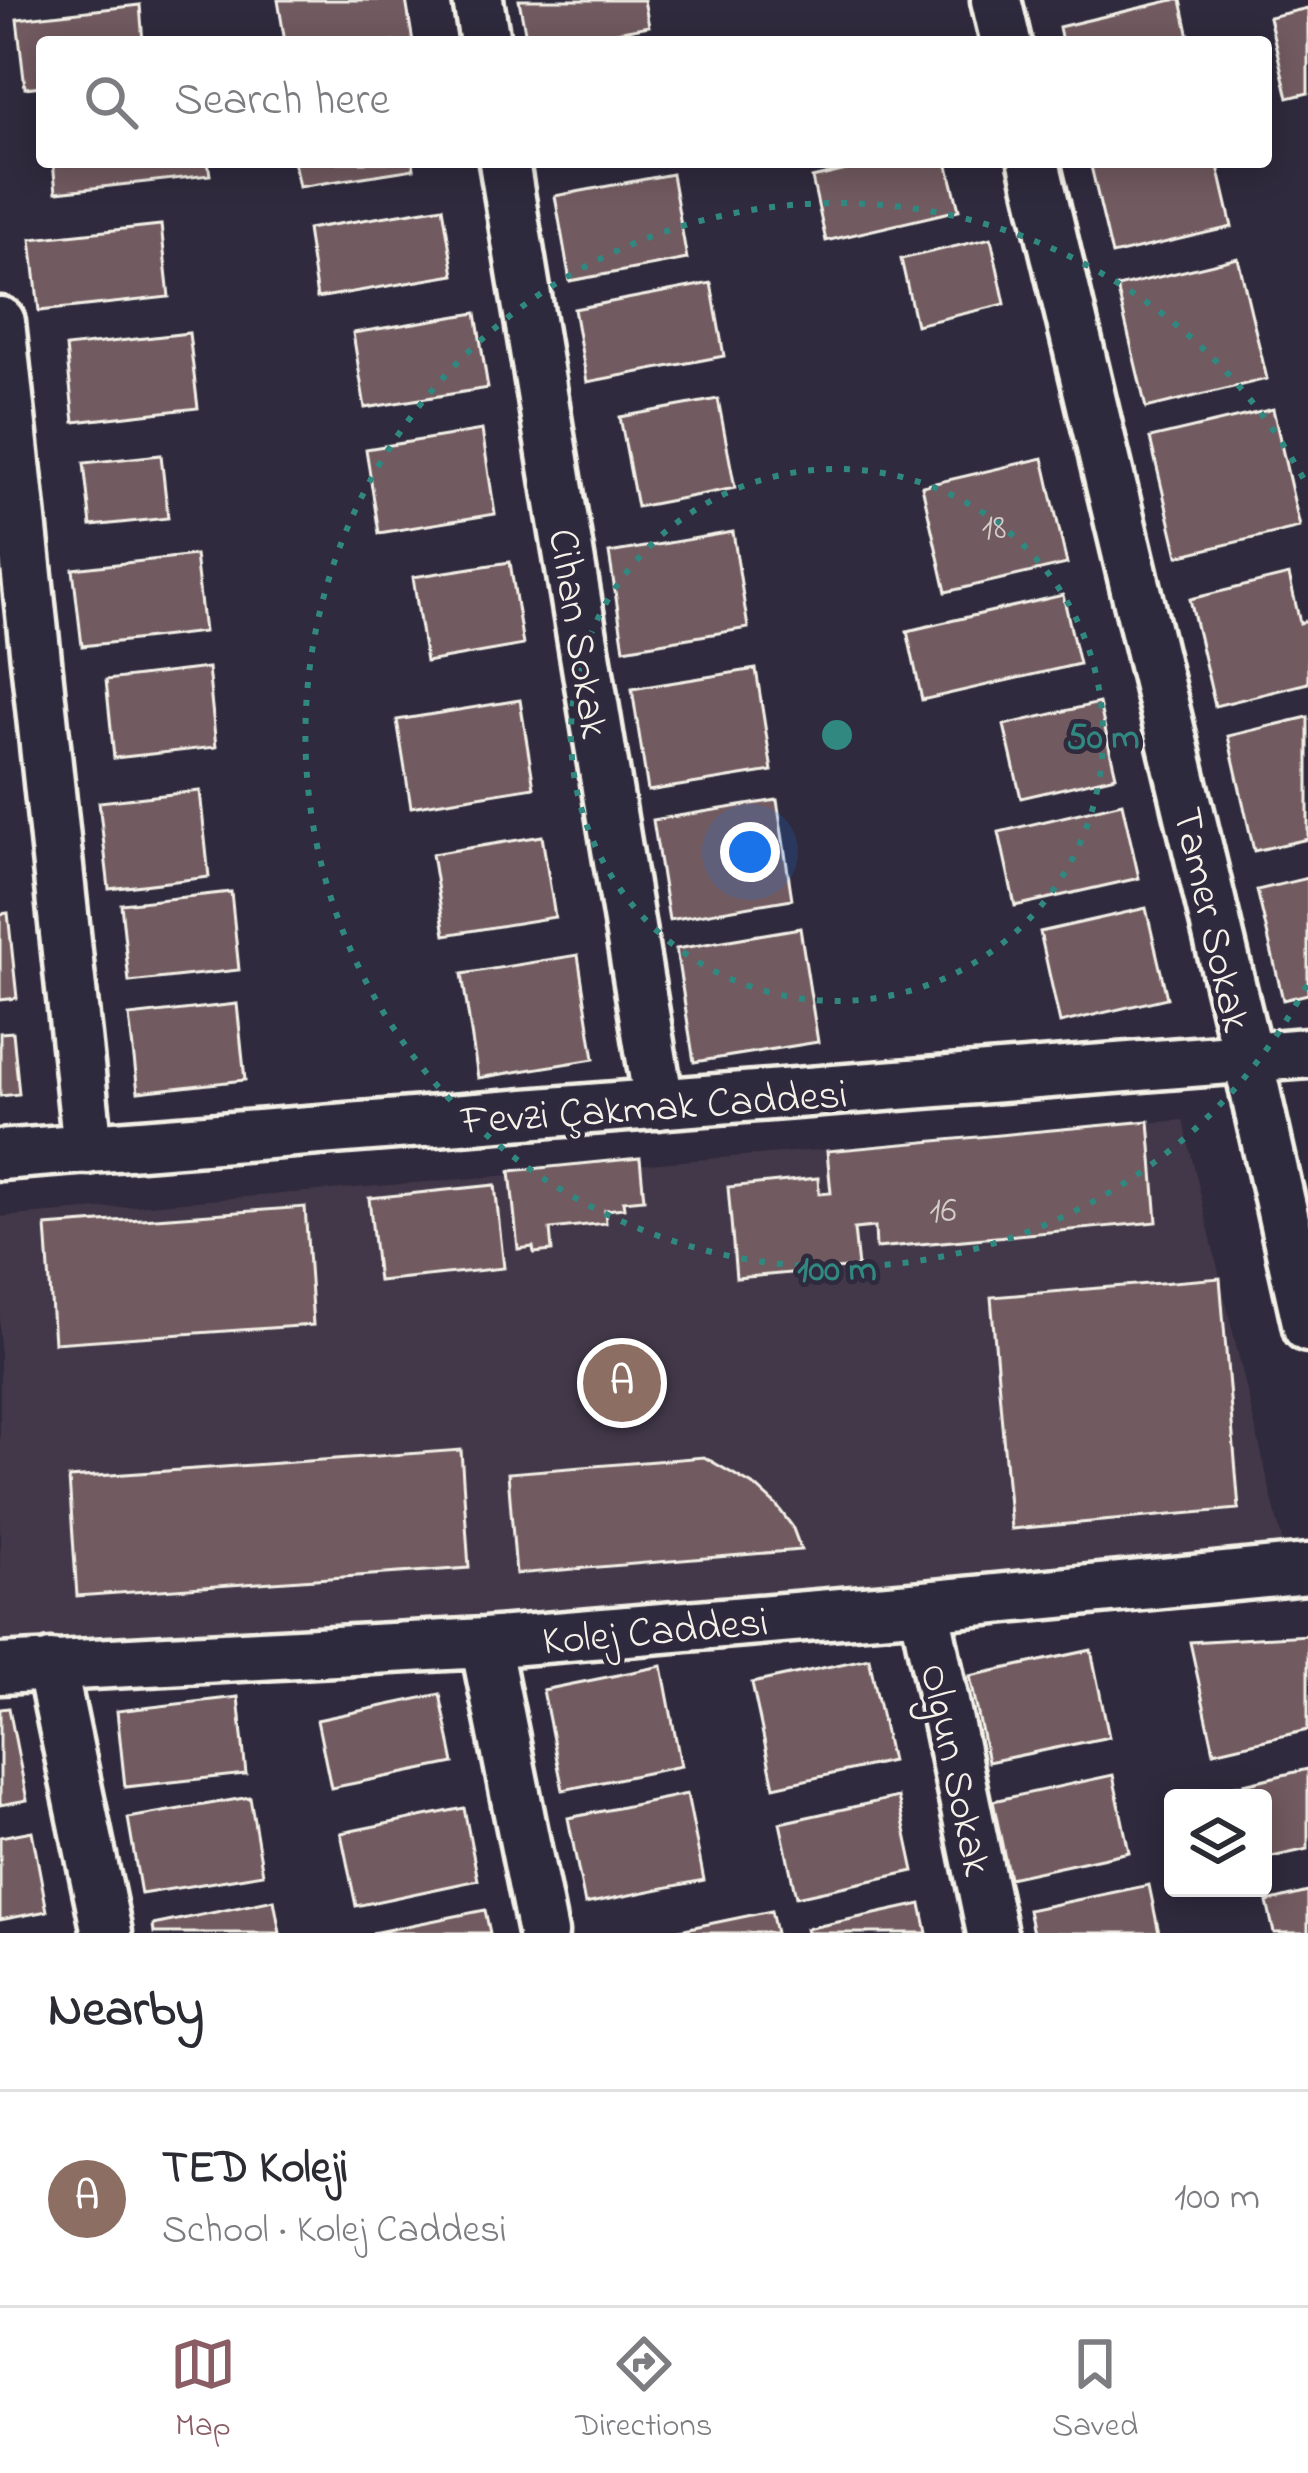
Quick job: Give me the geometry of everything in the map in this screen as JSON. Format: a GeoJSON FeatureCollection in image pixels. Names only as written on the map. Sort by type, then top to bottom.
{"type":"FeatureCollection","features":[{"type":"Feature","properties":{"kind":"street"},"geometry":{"type":"LineString","coordinates":[[478,0],[484,36]]}},
{"type":"Feature","properties":{"kind":"street"},"geometry":{"type":"LineString","coordinates":[[996,0],[1005,36]]}},
{"type":"Feature","properties":{"kind":"street","name":"Cihan Sokak"},"geometry":{"type":"LineString","coordinates":[[505,168],[658,1104]]}},
{"type":"Feature","properties":{"kind":"street","name":"Tamer Sokak"},"geometry":{"type":"LineString","coordinates":[[1035,168],[1308,1328]]}},
{"type":"Feature","properties":{"kind":"street"},"geometry":{"type":"LineString","coordinates":[[0,322],[88,1148]]}},
{"type":"Feature","properties":{"kind":"street","name":"Fevzi Çakmak Caddesi"},"geometry":{"type":"LineString","coordinates":[[0,1155],[1308,1053]]}},
{"type":"Feature","properties":{"kind":"street","name":"Kolej Caddesi"},"geometry":{"type":"LineString","coordinates":[[0,1669],[485,1643],[1308,1569]]}},
{"type":"Feature","properties":{"kind":"street","name":"Olgun Sokak"},"geometry":{"type":"LineString","coordinates":[[924,1606],[992,1933]]}},
{"type":"Feature","properties":{"kind":"street"},"geometry":{"type":"LineString","coordinates":[[485,1643],[543,1933]]}},
{"type":"Feature","properties":{"kind":"street"},"geometry":{"type":"LineString","coordinates":[[52,1665],[107,1933]]}},
{"type":"Feature","properties":{"kind":"shaded area"},"geometry":{"type":"Polygon","coordinates":[[[1183,1120],[1284,1549],[0,1654],[0,1217],[1183,1120]]]}},
{"type":"Feature","properties":{"kind":"building"},"geometry":{"type":"Polygon","coordinates":[[[278,0],[406,0],[412,36],[284,36],[278,0]]]}},
{"type":"Feature","properties":{"kind":"building"},"geometry":{"type":"Polygon","coordinates":[[[519,0],[644,0],[649,26],[595,36],[526,36],[519,0]]]}},
{"type":"Feature","properties":{"kind":"building"},"geometry":{"type":"Polygon","coordinates":[[[1181,0],[1189,36],[1061,36],[1059,27],[1181,0]]]}},
{"type":"Feature","properties":{"kind":"building"},"geometry":{"type":"Polygon","coordinates":[[[140,5],[143,36],[36,36],[36,87],[25,88],[17,19],[140,5]]]}},
{"type":"Feature","properties":{"kind":"building"},"geometry":{"type":"Polygon","coordinates":[[[1308,8],[1308,93],[1288,98],[1269,17],[1308,8]]]}},
{"type":"Feature","properties":{"kind":"building"},"geometry":{"type":"Polygon","coordinates":[[[54,168],[209,168],[210,175],[56,192],[54,168]]]}},
{"type":"Feature","properties":{"kind":"building"},"geometry":{"type":"Polygon","coordinates":[[[295,168],[414,168],[414,169],[299,187],[295,168]]]}},
{"type":"Feature","properties":{"kind":"building"},"geometry":{"type":"Polygon","coordinates":[[[855,168],[948,168],[959,210],[826,241],[812,178],[855,168]]]}},
{"type":"Feature","properties":{"kind":"building"},"geometry":{"type":"Polygon","coordinates":[[[1091,168],[1218,168],[1232,227],[1112,255],[1091,168]]]}},
{"type":"Feature","properties":{"kind":"building"},"geometry":{"type":"Polygon","coordinates":[[[672,174],[687,259],[570,281],[555,196],[672,174]]]}},
{"type":"Feature","properties":{"kind":"building"},"geometry":{"type":"Polygon","coordinates":[[[443,207],[454,275],[317,298],[307,229],[443,207]]]}},
{"type":"Feature","properties":{"kind":"building"},"geometry":{"type":"Polygon","coordinates":[[[161,225],[169,297],[39,311],[31,239],[161,225]]]}},
{"type":"Feature","properties":{"kind":"building"},"geometry":{"type":"Polygon","coordinates":[[[991,238],[1005,304],[916,325],[901,259],[991,238]]]}},
{"type":"Feature","properties":{"kind":"building"},"geometry":{"type":"Polygon","coordinates":[[[1238,258],[1267,379],[1146,408],[1117,287],[1238,258]]]}},
{"type":"Feature","properties":{"kind":"building"},"geometry":{"type":"Polygon","coordinates":[[[711,283],[724,356],[587,382],[574,309],[711,283]]]}},
{"type":"Feature","properties":{"kind":"building"},"geometry":{"type":"Polygon","coordinates":[[[476,313],[488,388],[365,408],[353,333],[476,313]]]}},
{"type":"Feature","properties":{"kind":"building"},"geometry":{"type":"Polygon","coordinates":[[[189,333],[198,408],[74,422],[66,347],[189,333]]]}},
{"type":"Feature","properties":{"kind":"building"},"geometry":{"type":"Polygon","coordinates":[[[718,399],[735,488],[637,507],[620,417],[718,399]]]}},
{"type":"Feature","properties":{"kind":"building"},"geometry":{"type":"Polygon","coordinates":[[[1273,409],[1300,527],[1178,556],[1150,438],[1273,409]]]}},
{"type":"Feature","properties":{"kind":"building"},"geometry":{"type":"Polygon","coordinates":[[[482,430],[495,514],[379,533],[366,449],[482,430]]]}},
{"type":"Feature","properties":{"kind":"building"},"geometry":{"type":"Polygon","coordinates":[[[161,455],[168,518],[91,526],[84,463],[161,455]]]}},
{"type":"Feature","properties":{"kind":"building"},"geometry":{"type":"Polygon","coordinates":[[[1043,458],[1067,564],[946,592],[922,486],[1043,458]]]}},
{"type":"Feature","properties":{"kind":"building"},"geometry":{"type":"Polygon","coordinates":[[[733,532],[748,628],[624,649],[609,553],[733,532]]]}},
{"type":"Feature","properties":{"kind":"building"},"geometry":{"type":"Polygon","coordinates":[[[195,555],[204,632],[82,646],[73,569],[195,555]]]}},
{"type":"Feature","properties":{"kind":"building"},"geometry":{"type":"Polygon","coordinates":[[[510,562],[523,645],[426,662],[413,577],[510,562]]]}},
{"type":"Feature","properties":{"kind":"building"},"geometry":{"type":"Polygon","coordinates":[[[1289,575],[1300,623],[1308,620],[1308,683],[1215,706],[1190,599],[1289,575]]]}},
{"type":"Feature","properties":{"kind":"building"},"geometry":{"type":"Polygon","coordinates":[[[1063,595],[1079,664],[922,700],[907,631],[1063,595]]]}},
{"type":"Feature","properties":{"kind":"building"},"geometry":{"type":"Polygon","coordinates":[[[208,668],[216,747],[114,758],[106,680],[208,668]]]}},
{"type":"Feature","properties":{"kind":"building"},"geometry":{"type":"Polygon","coordinates":[[[756,669],[772,771],[648,791],[632,689],[756,669]]]}},
{"type":"Feature","properties":{"kind":"building"},"geometry":{"type":"Polygon","coordinates":[[[520,700],[534,787],[411,807],[397,720],[520,700]]]}},
{"type":"Feature","properties":{"kind":"building"},"geometry":{"type":"Polygon","coordinates":[[[1099,703],[1116,776],[1021,798],[1004,725],[1099,703]]]}},
{"type":"Feature","properties":{"kind":"building"},"geometry":{"type":"Polygon","coordinates":[[[1308,717],[1308,839],[1254,851],[1228,736],[1308,717]]]}},
{"type":"Feature","properties":{"kind":"building"},"geometry":{"type":"Polygon","coordinates":[[[200,791],[209,877],[109,889],[99,802],[200,791]]]}},
{"type":"Feature","properties":{"kind":"building"},"geometry":{"type":"Polygon","coordinates":[[[777,800],[792,899],[669,920],[653,820],[777,800]]]}},
{"type":"Feature","properties":{"kind":"building"},"geometry":{"type":"Polygon","coordinates":[[[1122,803],[1139,878],[1015,906],[999,832],[1122,803]]]}},
{"type":"Feature","properties":{"kind":"building"},"geometry":{"type":"Polygon","coordinates":[[[542,836],[555,917],[445,935],[432,854],[542,836]]]}},
{"type":"Feature","properties":{"kind":"building"},"geometry":{"type":"Polygon","coordinates":[[[1308,878],[1308,994],[1283,1000],[1257,890],[1308,878]]]}},
{"type":"Feature","properties":{"kind":"building"},"geometry":{"type":"Polygon","coordinates":[[[231,892],[239,970],[129,982],[121,904],[231,892]]]}},
{"type":"Feature","properties":{"kind":"building"},"geometry":{"type":"Polygon","coordinates":[[[1146,908],[1167,998],[1060,1023],[1040,932],[1146,908]]]}},
{"type":"Feature","properties":{"kind":"building"},"geometry":{"type":"Polygon","coordinates":[[[8,913],[17,998],[0,1000],[0,914],[8,913]]]}},
{"type":"Feature","properties":{"kind":"building"},"geometry":{"type":"Polygon","coordinates":[[[800,928],[818,1042],[694,1062],[676,949],[800,928]]]}},
{"type":"Feature","properties":{"kind":"building"},"geometry":{"type":"Polygon","coordinates":[[[578,955],[594,1059],[478,1078],[462,974],[578,955]]]}},
{"type":"Feature","properties":{"kind":"building"},"geometry":{"type":"Polygon","coordinates":[[[237,1004],[245,1080],[138,1092],[129,1016],[237,1004]]]}},
{"type":"Feature","properties":{"kind":"building"},"geometry":{"type":"Polygon","coordinates":[[[13,1032],[19,1094],[0,1096],[0,1033],[13,1032]]]}},
{"type":"Feature","properties":{"kind":"building"},"geometry":{"type":"Polygon","coordinates":[[[1149,1121],[1157,1222],[876,1248],[875,1227],[854,1229],[858,1267],[736,1278],[728,1187],[818,1178],[819,1194],[831,1193],[827,1151],[1149,1121]]]}},
{"type":"Feature","properties":{"kind":"building"},"geometry":{"type":"Polygon","coordinates":[[[640,1158],[644,1199],[623,1201],[624,1208],[605,1210],[606,1223],[550,1229],[552,1251],[518,1249],[510,1171],[640,1158]]]}},
{"type":"Feature","properties":{"kind":"building"},"geometry":{"type":"Polygon","coordinates":[[[495,1185],[504,1268],[378,1281],[369,1198],[495,1185]]]}},
{"type":"Feature","properties":{"kind":"building"},"geometry":{"type":"Polygon","coordinates":[[[305,1207],[313,1325],[54,1343],[46,1226],[305,1207]]]}},
{"type":"Feature","properties":{"kind":"building"},"geometry":{"type":"Polygon","coordinates":[[[1220,1278],[1239,1509],[1011,1529],[991,1297],[1220,1278]]]}},
{"type":"Feature","properties":{"kind":"building"},"geometry":{"type":"Polygon","coordinates":[[[461,1450],[469,1568],[77,1596],[69,1478],[461,1450]]]}},
{"type":"Feature","properties":{"kind":"building"},"geometry":{"type":"Polygon","coordinates":[[[704,1457],[756,1487],[777,1506],[801,1550],[516,1574],[508,1473],[704,1457]]]}},
{"type":"Feature","properties":{"kind":"building"},"geometry":{"type":"Polygon","coordinates":[[[1308,1635],[1308,1730],[1214,1752],[1190,1642],[1308,1635]]]}},
{"type":"Feature","properties":{"kind":"building"},"geometry":{"type":"Polygon","coordinates":[[[1091,1650],[1109,1737],[988,1762],[970,1676],[1091,1650]]]}},
{"type":"Feature","properties":{"kind":"building"},"geometry":{"type":"Polygon","coordinates":[[[869,1658],[891,1761],[774,1787],[752,1683],[869,1658]]]}},
{"type":"Feature","properties":{"kind":"building"},"geometry":{"type":"Polygon","coordinates":[[[662,1666],[681,1766],[563,1790],[543,1690],[662,1666]]]}},
{"type":"Feature","properties":{"kind":"building"},"geometry":{"type":"Polygon","coordinates":[[[440,1694],[454,1763],[331,1788],[317,1720],[440,1694]]]}},
{"type":"Feature","properties":{"kind":"building"},"geometry":{"type":"Polygon","coordinates":[[[238,1697],[246,1774],[125,1787],[117,1711],[238,1697]]]}},
{"type":"Feature","properties":{"kind":"building"},"geometry":{"type":"Polygon","coordinates":[[[9,1708],[27,1800],[0,1805],[0,1709],[9,1708]]]}},
{"type":"Feature","properties":{"kind":"building"},"geometry":{"type":"Polygon","coordinates":[[[1308,1769],[1308,1849],[1272,1857],[1272,1789],[1223,1789],[1308,1769]]]}},
{"type":"Feature","properties":{"kind":"building"},"geometry":{"type":"Polygon","coordinates":[[[1113,1775],[1129,1852],[1009,1878],[993,1801],[1113,1775]]]}},
{"type":"Feature","properties":{"kind":"building"},"geometry":{"type":"Polygon","coordinates":[[[687,1794],[704,1880],[585,1904],[568,1818],[687,1794]]]}},
{"type":"Feature","properties":{"kind":"building"},"geometry":{"type":"Polygon","coordinates":[[[250,1797],[263,1874],[141,1894],[128,1818],[250,1797]]]}},
{"type":"Feature","properties":{"kind":"building"},"geometry":{"type":"Polygon","coordinates":[[[898,1797],[914,1871],[796,1897],[780,1823],[898,1797]]]}},
{"type":"Feature","properties":{"kind":"building"},"geometry":{"type":"Polygon","coordinates":[[[464,1808],[478,1880],[356,1906],[341,1833],[464,1808]]]}},
{"type":"Feature","properties":{"kind":"building"},"geometry":{"type":"Polygon","coordinates":[[[32,1831],[47,1911],[0,1920],[0,1837],[32,1831]]]}},
{"type":"Feature","properties":{"kind":"building"},"geometry":{"type":"Polygon","coordinates":[[[1149,1885],[1159,1933],[1033,1933],[1028,1910],[1149,1885]]]}},
{"type":"Feature","properties":{"kind":"building"},"geometry":{"type":"Polygon","coordinates":[[[1308,1892],[1308,1933],[1274,1933],[1267,1902],[1308,1892]]]}},
{"type":"Feature","properties":{"kind":"building"},"geometry":{"type":"Polygon","coordinates":[[[274,1900],[280,1933],[154,1933],[153,1925],[274,1900]]]}},
{"type":"Feature","properties":{"kind":"building"},"geometry":{"type":"Polygon","coordinates":[[[921,1904],[927,1933],[807,1933],[806,1929],[921,1904]]]}},
{"type":"Feature","properties":{"kind":"building"},"geometry":{"type":"Polygon","coordinates":[[[485,1910],[490,1933],[372,1933],[485,1910]]]}},
{"type":"Feature","properties":{"kind":"building"},"geometry":{"type":"Polygon","coordinates":[[[771,1911],[776,1933],[665,1933],[771,1911]]]}},
{"type":"Feature","properties":{"kind":"place","name":"TED Koleji"},"geometry":{"type":"Point","coordinates":[622,1383]}}]}
